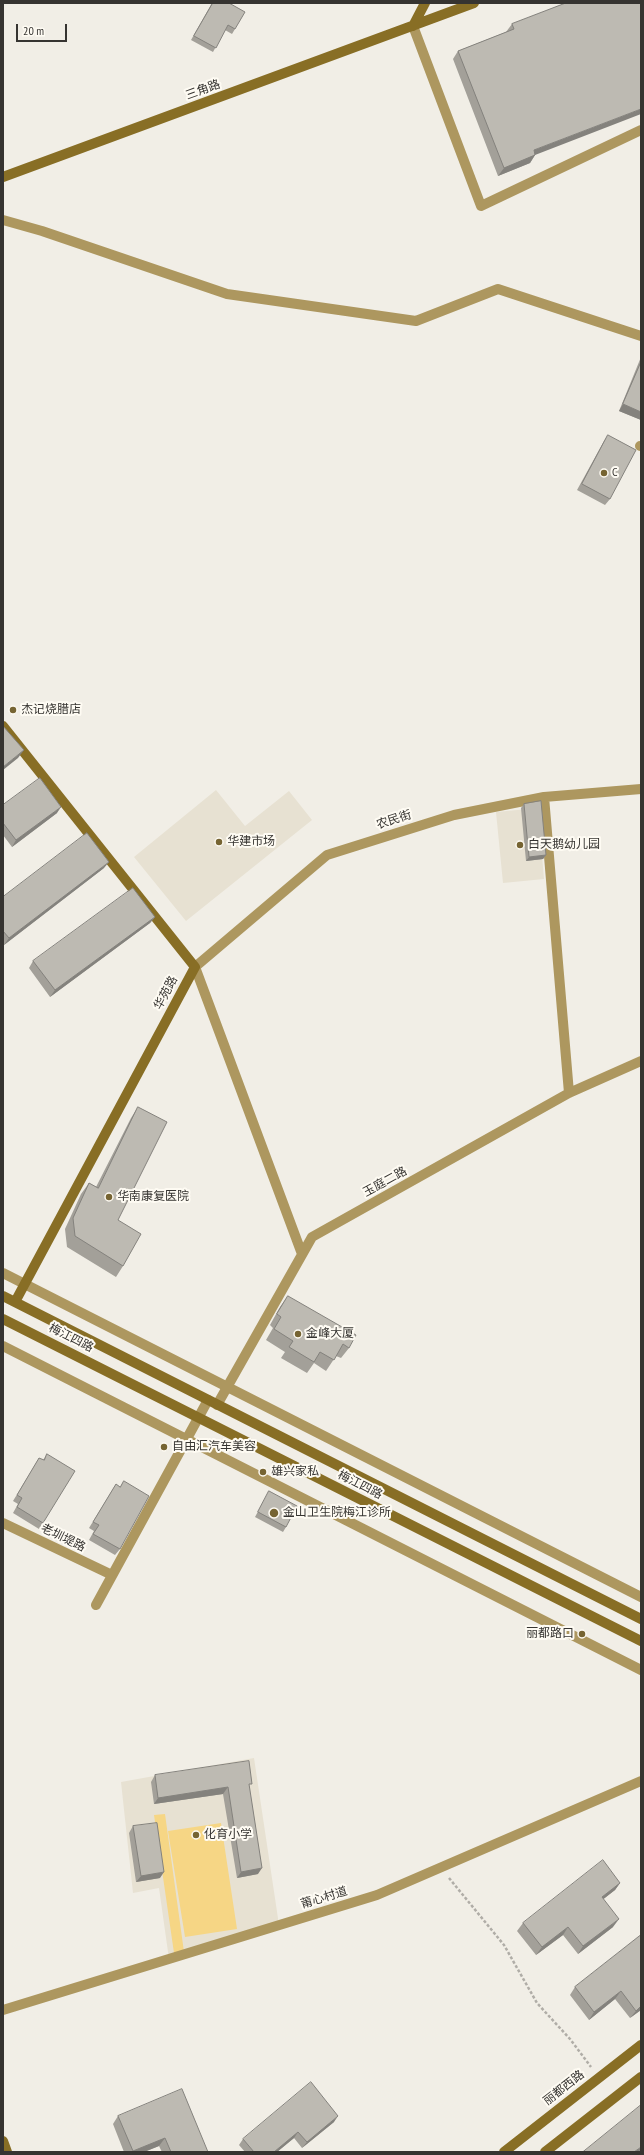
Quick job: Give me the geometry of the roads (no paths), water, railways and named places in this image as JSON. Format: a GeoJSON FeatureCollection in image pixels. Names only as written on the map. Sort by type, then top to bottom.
{"type":"FeatureCollection","features":[{"type":"Feature","properties":{"kind":"main road"},"geometry":{"type":"LineString","coordinates":[[413,26],[425,3]]}},
{"type":"Feature","properties":{"kind":"main road","name":"三角路"},"geometry":{"type":"LineString","coordinates":[[3,178],[474,3]]}},
{"type":"Feature","properties":{"kind":"main road"},"geometry":{"type":"LineString","coordinates":[[3,726],[195,967]]}},
{"type":"Feature","properties":{"kind":"main road","name":"华苑路"},"geometry":{"type":"LineString","coordinates":[[15,1302],[195,967]]}},
{"type":"Feature","properties":{"kind":"main road","name":"梅江四路"},"geometry":{"type":"LineString","coordinates":[[3,1296],[641,1619]]}},
{"type":"Feature","properties":{"kind":"main road","name":"梅江四路"},"geometry":{"type":"LineString","coordinates":[[3,1318],[641,1641]]}},
{"type":"Feature","properties":{"kind":"main road","name":"丽都西路"},"geometry":{"type":"LineString","coordinates":[[504,2152],[641,2045]]}},
{"type":"Feature","properties":{"kind":"main road"},"geometry":{"type":"LineString","coordinates":[[545,2152],[641,2077]]}},
{"type":"Feature","properties":{"kind":"main road"},"geometry":{"type":"LineString","coordinates":[[3,2141],[7,2152]]}},
{"type":"Feature","properties":{"kind":"street"},"geometry":{"type":"LineString","coordinates":[[413,26],[481,206],[641,130]]}},
{"type":"Feature","properties":{"kind":"street"},"geometry":{"type":"LineString","coordinates":[[3,220],[42,231],[228,294],[416,321],[498,289],[641,336]]}},
{"type":"Feature","properties":{"kind":"street","name":"农民街"},"geometry":{"type":"LineString","coordinates":[[195,967],[327,855],[454,815],[544,797],[641,789]]}},
{"type":"Feature","properties":{"kind":"street"},"geometry":{"type":"LineString","coordinates":[[544,797],[569,1093]]}},
{"type":"Feature","properties":{"kind":"street"},"geometry":{"type":"LineString","coordinates":[[195,967],[302,1254]]}},
{"type":"Feature","properties":{"kind":"street","name":"玉庭二路"},"geometry":{"type":"LineString","coordinates":[[96,1605],[213,1402],[312,1237],[569,1093],[641,1061]]}},
{"type":"Feature","properties":{"kind":"street"},"geometry":{"type":"LineString","coordinates":[[3,1273],[641,1597]]}},
{"type":"Feature","properties":{"kind":"street"},"geometry":{"type":"LineString","coordinates":[[3,1346],[641,1670]]}},
{"type":"Feature","properties":{"kind":"street","name":"老圳堤路"},"geometry":{"type":"LineString","coordinates":[[3,1523],[112,1576]]}},
{"type":"Feature","properties":{"kind":"street","name":"莆心村道"},"geometry":{"type":"LineString","coordinates":[[3,2010],[377,1895],[641,1781]]}},
{"type":"Feature","properties":{"kind":"place","name":"C"},"geometry":{"type":"Point","coordinates":[604,473]}},
{"type":"Feature","properties":{"kind":"place","name":"杰记烧腊店"},"geometry":{"type":"Point","coordinates":[13,710]}},
{"type":"Feature","properties":{"kind":"place","name":"华建市场"},"geometry":{"type":"Point","coordinates":[219,842]}},
{"type":"Feature","properties":{"kind":"place","name":"白天鹅幼儿园"},"geometry":{"type":"Point","coordinates":[520,845]}},
{"type":"Feature","properties":{"kind":"place","name":"华南康复医院"},"geometry":{"type":"Point","coordinates":[109,1197]}},
{"type":"Feature","properties":{"kind":"place","name":"金峰大厦"},"geometry":{"type":"Point","coordinates":[298,1334]}},
{"type":"Feature","properties":{"kind":"place","name":"自由汇汽车美容"},"geometry":{"type":"Point","coordinates":[164,1447]}},
{"type":"Feature","properties":{"kind":"place","name":"雄兴家私"},"geometry":{"type":"Point","coordinates":[263,1472]}},
{"type":"Feature","properties":{"kind":"place","name":"金山卫生院梅江诊所"},"geometry":{"type":"Point","coordinates":[274,1513]}},
{"type":"Feature","properties":{"kind":"place","name":"丽都路口"},"geometry":{"type":"Point","coordinates":[582,1634]}},
{"type":"Feature","properties":{"kind":"place","name":"化育小学"},"geometry":{"type":"Point","coordinates":[196,1835]}}]}
